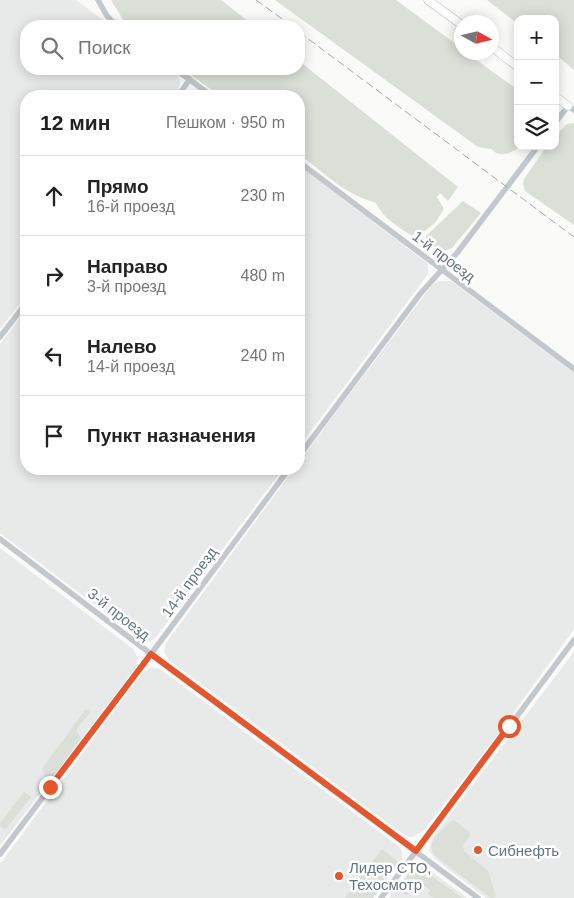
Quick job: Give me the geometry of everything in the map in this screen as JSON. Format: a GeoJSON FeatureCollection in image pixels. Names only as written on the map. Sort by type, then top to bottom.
{"type":"FeatureCollection","features":[{"type":"Feature","properties":{"kind":"main road"},"geometry":{"type":"LineString","coordinates":[[428,0],[454,19]]}},
{"type":"Feature","properties":{"kind":"main road"},"geometry":{"type":"LineString","coordinates":[[499,52],[514,64]]}},
{"type":"Feature","properties":{"kind":"main road"},"geometry":{"type":"LineString","coordinates":[[559,99],[571,108]]}},
{"type":"Feature","properties":{"kind":"street"},"geometry":{"type":"LineString","coordinates":[[98,0],[111,20]]}},
{"type":"Feature","properties":{"kind":"street"},"geometry":{"type":"LineString","coordinates":[[184,75],[204,90]]}},
{"type":"Feature","properties":{"kind":"street"},"geometry":{"type":"LineString","coordinates":[[182,90],[190,79]]}},
{"type":"Feature","properties":{"kind":"street"},"geometry":{"type":"LineString","coordinates":[[559,119],[571,108]]}},
{"type":"Feature","properties":{"kind":"street"},"geometry":{"type":"LineString","coordinates":[[305,448],[420,294],[457,254],[535,150]]}},
{"type":"Feature","properties":{"kind":"street","name":"1-й проезд"},"geometry":{"type":"LineString","coordinates":[[305,167],[574,369]]}},
{"type":"Feature","properties":{"kind":"street"},"geometry":{"type":"LineString","coordinates":[[0,337],[20,311]]}},
{"type":"Feature","properties":{"kind":"street","name":"14-й проезд"},"geometry":{"type":"LineString","coordinates":[[0,854],[285,475]]}},
{"type":"Feature","properties":{"kind":"street","name":"3-й проезд"},"geometry":{"type":"LineString","coordinates":[[0,539],[478,898]]}},
{"type":"Feature","properties":{"kind":"street"},"geometry":{"type":"LineString","coordinates":[[381,898],[574,640]]}},
{"type":"Feature","properties":{"kind":"shaded area"},"geometry":{"type":"Polygon","coordinates":[[[0,0],[76,0],[103,20],[20,20],[20,75],[177,75],[180,83],[178,90],[20,90],[20,304],[0,329],[0,0]]]}},
{"type":"Feature","properties":{"kind":"shaded area"},"geometry":{"type":"Polygon","coordinates":[[[111,0],[221,0],[246,20],[124,20],[111,0]]]}},
{"type":"Feature","properties":{"kind":"shaded area"},"geometry":{"type":"Polygon","coordinates":[[[275,0],[396,0],[454,43],[454,60],[477,60],[514,87],[514,150],[502,154],[491,149],[478,147],[275,0]]]}},
{"type":"Feature","properties":{"kind":"shaded area"},"geometry":{"type":"Polygon","coordinates":[[[487,0],[574,0],[574,70],[559,57],[559,15],[514,15],[514,21],[487,0]]]}},
{"type":"Feature","properties":{"kind":"shaded area"},"geometry":{"type":"Polygon","coordinates":[[[305,66],[458,187],[448,201],[440,193],[437,197],[444,209],[435,223],[422,233],[411,235],[386,217],[376,203],[343,188],[305,159],[305,90],[212,90],[191,75],[305,75],[305,66]]]}},
{"type":"Feature","properties":{"kind":"shaded area"},"geometry":{"type":"Polygon","coordinates":[[[574,123],[574,225],[525,191],[523,184],[524,179],[544,150],[559,150],[559,132],[567,124],[574,123]]]}},
{"type":"Feature","properties":{"kind":"shaded area"},"geometry":{"type":"Polygon","coordinates":[[[305,170],[427,263],[428,274],[305,439],[305,170]]]}},
{"type":"Feature","properties":{"kind":"shaded area"},"geometry":{"type":"Polygon","coordinates":[[[463,201],[481,213],[452,248],[444,251],[428,245],[425,240],[426,236],[463,201]]]}},
{"type":"Feature","properties":{"kind":"shaded area"},"geometry":{"type":"Polygon","coordinates":[[[439,281],[451,281],[574,373],[574,629],[498,734],[423,831],[410,837],[404,835],[169,660],[164,652],[166,643],[290,475],[305,475],[305,455],[432,285],[439,281]]]}},
{"type":"Feature","properties":{"kind":"shaded area"},"geometry":{"type":"Polygon","coordinates":[[[20,318],[20,475],[278,475],[152,640],[148,642],[140,639],[0,533],[0,344],[20,318]]]}},
{"type":"Feature","properties":{"kind":"shaded area"},"geometry":{"type":"Polygon","coordinates":[[[0,548],[133,649],[138,658],[136,667],[0,846],[0,548]]]}},
{"type":"Feature","properties":{"kind":"shaded area"},"geometry":{"type":"Polygon","coordinates":[[[574,652],[574,898],[486,898],[434,858],[429,850],[431,840],[574,652]]]}},
{"type":"Feature","properties":{"kind":"shaded area"},"geometry":{"type":"Polygon","coordinates":[[[152,667],[160,669],[401,849],[402,860],[373,898],[0,898],[0,864],[143,672],[152,667]]]}},
{"type":"Feature","properties":{"kind":"shaded area"},"geometry":{"type":"Polygon","coordinates":[[[86,709],[90,712],[76,730],[81,738],[54,776],[45,776],[42,769],[86,709]]]}},
{"type":"Feature","properties":{"kind":"shaded area"},"geometry":{"type":"Polygon","coordinates":[[[24,792],[31,797],[5,830],[0,826],[0,823],[24,792]]]}},
{"type":"Feature","properties":{"kind":"shaded area"},"geometry":{"type":"Polygon","coordinates":[[[454,820],[469,832],[470,835],[463,846],[464,851],[488,871],[496,896],[493,898],[434,855],[432,843],[442,830],[454,820]]]}},
{"type":"Feature","properties":{"kind":"shaded area"},"geometry":{"type":"Polygon","coordinates":[[[382,849],[399,863],[373,898],[345,898],[382,849]]]}},
{"type":"Feature","properties":{"kind":"shaded area"},"geometry":{"type":"Polygon","coordinates":[[[419,865],[425,867],[467,898],[389,898],[409,872],[419,865]]]}},
{"type":"Feature","properties":{"kind":"shaded area"},"geometry":{"type":"Polygon","coordinates":[[[416,868],[426,872],[462,898],[433,898],[428,894],[430,890],[417,881],[407,895],[405,895],[402,892],[402,884],[409,873],[416,868]]]}},
{"type":"Feature","properties":{"kind":"railway"},"geometry":{"type":"LineString","coordinates":[[256,0],[284,20]]}},
{"type":"Feature","properties":{"kind":"railway"},"geometry":{"type":"LineString","coordinates":[[305,36],[574,237]]}},
{"type":"Feature","properties":{"kind":"place","name":"Сибнефть"},"geometry":{"type":"Point","coordinates":[478,850]}},
{"type":"Feature","properties":{"kind":"place","name":"Лидер СТО, Техосмотр"},"geometry":{"type":"Point","coordinates":[339,876]}},
{"type":"Feature","properties":{"kind":"route"},"geometry":{"type":"LineString","coordinates":[[50,787],[151,654],[416,851],[509,726]]}}]}
